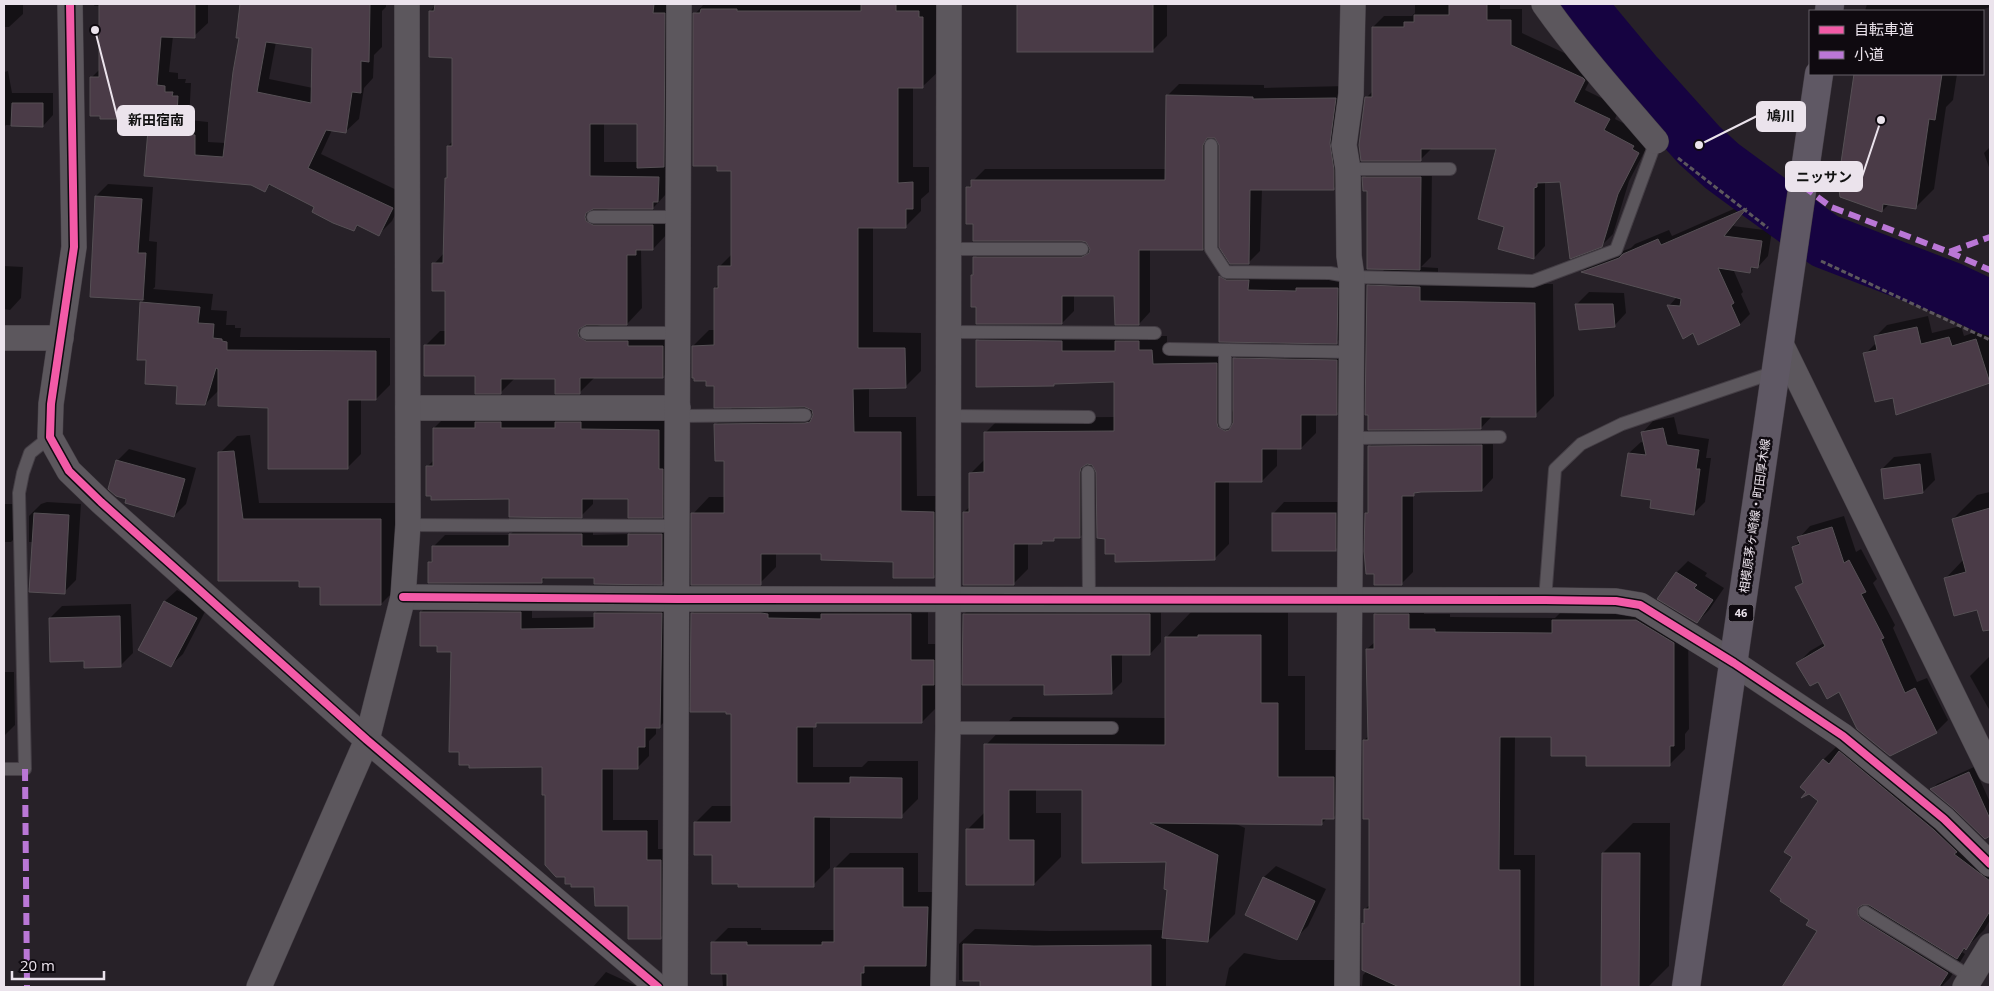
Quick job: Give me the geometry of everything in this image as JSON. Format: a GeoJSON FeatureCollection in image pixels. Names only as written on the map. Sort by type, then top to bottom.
{"type":"FeatureCollection","features":[{"type":"Feature","properties":{"kind":"main road","name":"相模原茅ヶ崎線・町田厚木線"},"geometry":{"type":"LineString","coordinates":[[1686,987],[1819,75]]}},
{"type":"Feature","properties":{"kind":"street"},"geometry":{"type":"LineString","coordinates":[[70,4],[74,247],[51,404],[50,438],[69,471],[101,502],[367,740],[658,987]]}},
{"type":"Feature","properties":{"kind":"street"},"geometry":{"type":"LineString","coordinates":[[259,987],[367,740],[403,597],[408,525],[407,4]]}},
{"type":"Feature","properties":{"kind":"street"},"geometry":{"type":"LineString","coordinates":[[675,987],[680,4]]}},
{"type":"Feature","properties":{"kind":"street"},"geometry":{"type":"LineString","coordinates":[[943,987],[948,728],[949,4]]}},
{"type":"Feature","properties":{"kind":"street"},"geometry":{"type":"LineString","coordinates":[[1347,987],[1352,277],[1349,256],[1348,169],[1344,145],[1352,94],[1353,4]]}},
{"type":"Feature","properties":{"kind":"street"},"geometry":{"type":"LineString","coordinates":[[1544,4],[1612,91],[1656,141]]}},
{"type":"Feature","properties":{"kind":"street"},"geometry":{"type":"LineString","coordinates":[[4,338],[61,338]]}},
{"type":"Feature","properties":{"kind":"street"},"geometry":{"type":"LineString","coordinates":[[1780,342],[1990,771]]}},
{"type":"Feature","properties":{"kind":"street"},"geometry":{"type":"LineString","coordinates":[[408,408],[678,412]]}},
{"type":"Feature","properties":{"kind":"street"},"geometry":{"type":"LineString","coordinates":[[403,597],[1545,600],[1616,601],[1640,605],[1734,663],[1843,736],[1944,819],[1990,864]]}},
{"type":"Feature","properties":{"kind":"street"},"geometry":{"type":"LineString","coordinates":[[1968,982],[1990,946]]}},
{"type":"Feature","properties":{"kind":"lane"},"geometry":{"type":"LineString","coordinates":[[1211,145],[1211,249],[1226,272],[1330,273],[1352,277],[1533,281],[1616,250],[1656,141]]}},
{"type":"Feature","properties":{"kind":"lane"},"geometry":{"type":"LineString","coordinates":[[1348,169],[1450,169]]}},
{"type":"Feature","properties":{"kind":"lane"},"geometry":{"type":"LineString","coordinates":[[593,217],[679,217]]}},
{"type":"Feature","properties":{"kind":"lane"},"geometry":{"type":"LineString","coordinates":[[948,249],[1082,249]]}},
{"type":"Feature","properties":{"kind":"lane"},"geometry":{"type":"LineString","coordinates":[[948,332],[1155,334]]}},
{"type":"Feature","properties":{"kind":"lane"},"geometry":{"type":"LineString","coordinates":[[586,334],[678,334]]}},
{"type":"Feature","properties":{"kind":"lane"},"geometry":{"type":"LineString","coordinates":[[1169,349],[1352,352]]}},
{"type":"Feature","properties":{"kind":"lane"},"geometry":{"type":"LineString","coordinates":[[1225,350],[1225,423]]}},
{"type":"Feature","properties":{"kind":"lane"},"geometry":{"type":"LineString","coordinates":[[1545,600],[1555,469],[1580,444],[1622,424],[1775,372]]}},
{"type":"Feature","properties":{"kind":"lane"},"geometry":{"type":"LineString","coordinates":[[678,412],[804,415]]}},
{"type":"Feature","properties":{"kind":"lane"},"geometry":{"type":"LineString","coordinates":[[948,416],[1090,417]]}},
{"type":"Feature","properties":{"kind":"lane"},"geometry":{"type":"LineString","coordinates":[[1351,438],[1500,437]]}},
{"type":"Feature","properties":{"kind":"lane"},"geometry":{"type":"LineString","coordinates":[[4,769],[25,769],[19,493],[30,453],[50,438]]}},
{"type":"Feature","properties":{"kind":"lane"},"geometry":{"type":"LineString","coordinates":[[1088,472],[1089,599]]}},
{"type":"Feature","properties":{"kind":"lane"},"geometry":{"type":"LineString","coordinates":[[408,525],[678,526]]}},
{"type":"Feature","properties":{"kind":"lane"},"geometry":{"type":"LineString","coordinates":[[948,728],[1112,728]]}},
{"type":"Feature","properties":{"kind":"lane"},"geometry":{"type":"LineString","coordinates":[[1865,912],[1968,982]]}},
{"type":"Feature","properties":{"kind":"path"},"geometry":{"type":"LineString","coordinates":[[1656,141],[1795,244],[1990,340]]}},
{"type":"Feature","properties":{"kind":"building"},"geometry":{"type":"Polygon","coordinates":[[[99,4],[195,4],[195,38],[161,37],[157,85],[165,86],[165,92],[173,92],[172,96],[178,96],[176,133],[195,135],[195,155],[223,157],[239,38],[236,38],[240,4],[370,4],[369,62],[361,61],[361,93],[352,92],[346,133],[326,130],[308,168],[393,208],[379,236],[357,225],[354,231],[333,223],[312,212],[314,207],[269,184],[265,192],[251,185],[144,176],[149,119],[100,119],[100,116],[90,116],[90,77],[99,77],[99,4]],[[266,42],[257,92],[311,103],[312,48],[266,42]]]}},
{"type":"Feature","properties":{"kind":"building"},"geometry":{"type":"Polygon","coordinates":[[[435,4],[654,4],[653,13],[665,13],[664,167],[637,168],[637,124],[590,124],[590,176],[659,177],[658,202],[653,202],[653,209],[593,209],[586,213],[585,217],[586,221],[593,225],[653,225],[653,250],[636,250],[636,255],[627,255],[627,325],[586,325],[579,329],[578,333],[579,337],[586,341],[628,341],[628,346],[663,346],[663,378],[580,378],[580,394],[555,394],[555,379],[501,379],[501,394],[475,394],[475,376],[424,376],[424,345],[445,345],[445,291],[432,291],[432,263],[443,263],[447,146],[452,146],[452,58],[429,57],[429,11],[434,11],[435,4]]]}},
{"type":"Feature","properties":{"kind":"building"},"geometry":{"type":"Polygon","coordinates":[[[861,4],[896,4],[896,11],[919,11],[919,17],[923,17],[923,88],[898,88],[898,183],[913,182],[913,209],[906,209],[906,228],[858,228],[858,348],[905,348],[906,388],[853,389],[854,432],[901,432],[901,511],[934,512],[934,578],[893,578],[893,562],[821,560],[821,554],[761,554],[761,585],[691,585],[691,513],[724,513],[724,461],[715,461],[714,424],[805,423],[810,422],[813,415],[812,410],[805,407],[714,408],[714,386],[706,386],[706,381],[694,381],[694,378],[692,378],[692,346],[714,345],[714,288],[718,288],[718,266],[731,266],[731,171],[717,171],[717,166],[693,166],[693,13],[700,13],[701,9],[737,9],[737,11],[861,11],[861,4]]]}},
{"type":"Feature","properties":{"kind":"building"},"geometry":{"type":"Polygon","coordinates":[[[1017,4],[1153,4],[1153,52],[1017,52],[1017,4]]]}},
{"type":"Feature","properties":{"kind":"building"},"geometry":{"type":"Polygon","coordinates":[[[1449,4],[1487,4],[1487,20],[1511,20],[1511,45],[1583,78],[1585,80],[1574,102],[1610,119],[1604,130],[1634,146],[1632,149],[1639,153],[1618,194],[1602,247],[1570,259],[1560,182],[1537,183],[1537,187],[1534,188],[1534,259],[1498,249],[1504,227],[1478,219],[1496,149],[1421,149],[1421,161],[1361,161],[1359,145],[1365,97],[1372,97],[1372,27],[1404,27],[1404,22],[1414,22],[1414,15],[1449,15],[1449,4]]]}},
{"type":"Feature","properties":{"kind":"building"},"geometry":{"type":"Polygon","coordinates":[[[1854,75],[1942,75],[1935,120],[1929,119],[1916,209],[1883,204],[1882,212],[1840,197],[1838,183],[1854,75]]]}},
{"type":"Feature","properties":{"kind":"building"},"geometry":{"type":"Polygon","coordinates":[[[1166,95],[1253,97],[1253,99],[1336,98],[1330,143],[1334,170],[1334,190],[1250,190],[1249,264],[1230,264],[1219,247],[1219,145],[1215,138],[1207,138],[1203,145],[1203,250],[1139,250],[1139,325],[1115,325],[1114,296],[1062,296],[1062,324],[976,324],[976,307],[971,307],[973,257],[1082,257],[1089,253],[1090,249],[1086,242],[1082,241],[973,241],[973,224],[966,224],[966,187],[971,187],[971,180],[1165,180],[1166,95]]]}},
{"type":"Feature","properties":{"kind":"building"},"geometry":{"type":"Polygon","coordinates":[[[12,103],[43,103],[43,127],[11,126],[12,103]]]}},
{"type":"Feature","properties":{"kind":"building"},"geometry":{"type":"Polygon","coordinates":[[[1362,177],[1421,177],[1420,270],[1367,269],[1367,191],[1363,191],[1362,177]]]}},
{"type":"Feature","properties":{"kind":"building"},"geometry":{"type":"Polygon","coordinates":[[[95,196],[142,199],[138,253],[146,253],[143,300],[90,297],[95,196]]]}},
{"type":"Feature","properties":{"kind":"building"},"geometry":{"type":"Polygon","coordinates":[[[1747,208],[1724,236],[1762,241],[1758,268],[1751,267],[1750,273],[1718,268],[1734,303],[1731,305],[1740,325],[1698,345],[1693,333],[1683,339],[1667,305],[1680,306],[1681,299],[1581,272],[1619,258],[1623,254],[1658,239],[1661,245],[1747,208]]]}},
{"type":"Feature","properties":{"kind":"building"},"geometry":{"type":"Polygon","coordinates":[[[1219,276],[1226,280],[1249,280],[1248,290],[1296,291],[1296,288],[1338,288],[1337,344],[1219,342],[1219,276]]]}},
{"type":"Feature","properties":{"kind":"building"},"geometry":{"type":"Polygon","coordinates":[[[1367,285],[1420,287],[1420,301],[1535,303],[1536,417],[1481,417],[1481,429],[1368,430],[1368,415],[1365,415],[1367,285]]]}},
{"type":"Feature","properties":{"kind":"building"},"geometry":{"type":"Polygon","coordinates":[[[140,302],[200,307],[198,323],[214,324],[213,338],[222,339],[222,341],[227,342],[227,350],[376,351],[376,400],[348,400],[348,469],[268,469],[268,408],[218,406],[218,369],[216,368],[205,405],[176,404],[177,386],[145,384],[146,360],[137,360],[140,302]]]}},
{"type":"Feature","properties":{"kind":"building"},"geometry":{"type":"Polygon","coordinates":[[[1575,304],[1613,304],[1615,327],[1579,330],[1575,304]]]}},
{"type":"Feature","properties":{"kind":"building"},"geometry":{"type":"Polygon","coordinates":[[[1917,327],[1921,344],[1949,337],[1952,346],[1976,339],[1990,383],[1896,415],[1893,398],[1875,402],[1863,353],[1877,350],[1874,336],[1917,327]]]}},
{"type":"Feature","properties":{"kind":"building"},"geometry":{"type":"Polygon","coordinates":[[[976,340],[1062,341],[1062,351],[1115,351],[1115,341],[1139,341],[1139,350],[1152,350],[1153,364],[1217,363],[1217,423],[1218,427],[1225,431],[1229,430],[1233,423],[1233,358],[1337,360],[1337,415],[1301,415],[1301,449],[1262,449],[1262,482],[1215,482],[1215,560],[1115,562],[1115,554],[1105,554],[1105,539],[1097,538],[1096,472],[1092,465],[1087,464],[1081,468],[1080,472],[1080,538],[1054,538],[1054,541],[1042,541],[1042,544],[1014,544],[1014,585],[963,585],[963,512],[969,512],[969,473],[984,472],[984,432],[1114,431],[1114,382],[1054,384],[1054,386],[976,387],[976,340]]]}},
{"type":"Feature","properties":{"kind":"building"},"geometry":{"type":"Polygon","coordinates":[[[475,422],[501,422],[501,428],[555,428],[555,422],[581,422],[581,429],[659,430],[659,469],[663,469],[663,518],[628,518],[628,499],[582,499],[582,518],[509,517],[509,499],[431,500],[431,496],[426,496],[426,466],[433,466],[433,428],[475,428],[475,422]]]}},
{"type":"Feature","properties":{"kind":"building"},"geometry":{"type":"Polygon","coordinates":[[[1663,428],[1667,445],[1699,450],[1696,469],[1700,469],[1694,515],[1650,508],[1651,500],[1621,496],[1628,453],[1646,455],[1641,432],[1663,428]]]}},
{"type":"Feature","properties":{"kind":"building"},"geometry":{"type":"Polygon","coordinates":[[[1482,445],[1482,491],[1421,492],[1414,493],[1414,496],[1402,496],[1402,585],[1374,585],[1374,574],[1366,574],[1364,551],[1365,513],[1368,513],[1368,446],[1482,445]]]}},
{"type":"Feature","properties":{"kind":"building"},"geometry":{"type":"Polygon","coordinates":[[[234,451],[243,519],[381,519],[381,605],[320,605],[320,587],[299,587],[299,581],[218,581],[218,452],[234,451]]]}},
{"type":"Feature","properties":{"kind":"building"},"geometry":{"type":"Polygon","coordinates":[[[116,460],[185,479],[174,517],[125,503],[126,499],[116,496],[108,489],[116,460]]]}},
{"type":"Feature","properties":{"kind":"building"},"geometry":{"type":"Polygon","coordinates":[[[1920,464],[1923,493],[1884,499],[1881,469],[1920,464]]]}},
{"type":"Feature","properties":{"kind":"building"},"geometry":{"type":"Polygon","coordinates":[[[1990,508],[1990,630],[1983,631],[1977,610],[1954,616],[1944,578],[1966,572],[1952,519],[1990,508]]]}},
{"type":"Feature","properties":{"kind":"building"},"geometry":{"type":"Polygon","coordinates":[[[34,513],[69,515],[65,594],[29,592],[34,513]]]}},
{"type":"Feature","properties":{"kind":"building"},"geometry":{"type":"Polygon","coordinates":[[[1272,513],[1336,513],[1336,551],[1272,551],[1272,513]]]}},
{"type":"Feature","properties":{"kind":"building"},"geometry":{"type":"Polygon","coordinates":[[[1832,527],[1844,563],[1849,560],[1866,592],[1861,594],[1884,638],[1881,639],[1905,693],[1915,688],[1937,733],[1890,756],[1857,729],[1839,692],[1827,699],[1818,682],[1810,686],[1796,663],[1825,646],[1795,587],[1803,583],[1792,547],[1800,544],[1797,537],[1832,527]]]}},
{"type":"Feature","properties":{"kind":"building"},"geometry":{"type":"Polygon","coordinates":[[[509,534],[582,534],[582,546],[628,546],[628,534],[662,534],[662,585],[594,584],[594,578],[542,578],[542,583],[428,583],[428,562],[432,562],[432,546],[509,546],[509,534]]]}},
{"type":"Feature","properties":{"kind":"building"},"geometry":{"type":"Polygon","coordinates":[[[1676,572],[1697,585],[1694,588],[1713,600],[1697,623],[1657,599],[1676,572]]]}},
{"type":"Feature","properties":{"kind":"building"},"geometry":{"type":"Polygon","coordinates":[[[164,601],[197,618],[171,667],[138,650],[164,601]]]}},
{"type":"Feature","properties":{"kind":"building"},"geometry":{"type":"Polygon","coordinates":[[[420,612],[521,612],[521,629],[594,628],[594,613],[662,613],[660,728],[645,728],[645,747],[638,747],[638,769],[602,769],[602,831],[647,831],[647,860],[661,860],[661,939],[628,939],[628,906],[595,906],[594,887],[571,887],[571,884],[565,884],[565,877],[556,877],[545,865],[545,795],[542,795],[542,767],[469,768],[469,765],[459,765],[459,752],[449,752],[451,652],[437,652],[437,646],[420,646],[420,612]]]}},
{"type":"Feature","properties":{"kind":"building"},"geometry":{"type":"Polygon","coordinates":[[[691,613],[761,613],[768,614],[768,618],[821,619],[821,614],[911,614],[911,660],[934,660],[934,685],[922,685],[922,723],[816,723],[816,727],[797,727],[797,783],[850,783],[850,777],[902,778],[902,818],[814,817],[814,887],[738,887],[738,884],[712,884],[712,855],[694,855],[694,822],[731,822],[731,714],[726,714],[726,712],[690,712],[691,613]]]}},
{"type":"Feature","properties":{"kind":"building"},"geometry":{"type":"Polygon","coordinates":[[[963,614],[1150,614],[1150,655],[1111,655],[1112,694],[1044,695],[1044,685],[962,685],[963,614]]]}},
{"type":"Feature","properties":{"kind":"building"},"geometry":{"type":"Polygon","coordinates":[[[1374,614],[1409,614],[1409,629],[1435,629],[1435,632],[1552,633],[1552,620],[1636,620],[1674,643],[1674,746],[1670,746],[1670,766],[1586,766],[1586,756],[1551,756],[1551,737],[1500,737],[1499,870],[1520,870],[1520,987],[1399,987],[1362,970],[1362,923],[1364,924],[1364,909],[1369,909],[1369,819],[1363,819],[1363,740],[1368,740],[1366,649],[1374,649],[1374,614]]]}},
{"type":"Feature","properties":{"kind":"building"},"geometry":{"type":"Polygon","coordinates":[[[120,616],[121,667],[84,668],[84,661],[50,662],[49,618],[120,616]]]}},
{"type":"Feature","properties":{"kind":"building"},"geometry":{"type":"Polygon","coordinates":[[[1198,635],[1261,635],[1261,703],[1278,703],[1278,777],[1334,777],[1334,819],[1322,819],[1322,825],[1150,823],[1218,855],[1208,942],[1162,938],[1167,890],[1164,889],[1166,862],[1082,863],[1082,790],[1009,790],[1009,840],[1034,840],[1034,885],[966,885],[966,829],[984,829],[984,744],[1165,745],[1165,637],[1198,637],[1198,635]]]}},
{"type":"Feature","properties":{"kind":"building"},"geometry":{"type":"Polygon","coordinates":[[[1839,751],[1934,830],[1957,852],[1954,854],[1990,881],[1990,911],[1966,950],[1964,948],[1957,959],[1869,905],[1862,905],[1858,908],[1858,915],[1861,919],[1948,973],[1939,987],[1782,987],[1817,931],[1806,925],[1809,920],[1780,901],[1781,899],[1770,891],[1792,857],[1784,852],[1818,801],[1809,794],[1801,798],[1806,792],[1800,787],[1823,759],[1829,764],[1839,751]]]}},
{"type":"Feature","properties":{"kind":"building"},"geometry":{"type":"Polygon","coordinates":[[[1969,772],[1990,819],[1990,836],[1985,839],[1930,789],[1969,772]]]}},
{"type":"Feature","properties":{"kind":"building"},"geometry":{"type":"Polygon","coordinates":[[[1602,853],[1640,853],[1639,987],[1601,987],[1602,853]]]}},
{"type":"Feature","properties":{"kind":"building"},"geometry":{"type":"Polygon","coordinates":[[[834,868],[903,868],[903,907],[928,907],[926,966],[864,966],[864,973],[861,973],[861,987],[727,987],[727,974],[711,974],[711,942],[747,942],[747,945],[822,945],[822,942],[834,942],[834,868]]]}},
{"type":"Feature","properties":{"kind":"building"},"geometry":{"type":"Polygon","coordinates":[[[1263,877],[1315,901],[1297,940],[1245,915],[1263,877]]]}},
{"type":"Feature","properties":{"kind":"building"},"geometry":{"type":"Polygon","coordinates":[[[963,944],[1034,946],[1151,945],[1151,987],[980,987],[980,981],[963,981],[963,944]]]}},
{"type":"Feature","properties":{"kind":"waterway"},"geometry":{"type":"LineString","coordinates":[[1577,4],[1637,76],[1699,145],[1722,166],[1825,241],[1952,290],[1990,308]]}},
{"type":"Feature","properties":{"kind":"marked path"},"geometry":{"type":"LineString","coordinates":[[1803,186],[1831,207],[1949,252],[1990,237]]}},
{"type":"Feature","properties":{"kind":"marked path"},"geometry":{"type":"LineString","coordinates":[[1949,252],[1990,270]]}},
{"type":"Feature","properties":{"kind":"marked path"},"geometry":{"type":"LineString","coordinates":[[25,769],[27,987]]}},
{"type":"Feature","properties":{"kind":"cycle path"},"geometry":{"type":"LineString","coordinates":[[70,4],[74,247],[51,404],[50,437],[69,471],[101,502],[367,740],[658,987]]}},
{"type":"Feature","properties":{"kind":"cycle path"},"geometry":{"type":"LineString","coordinates":[[403,597],[1545,600],[1616,601],[1640,605],[1734,663],[1843,736],[1944,819],[1990,864]]}},
{"type":"Feature","properties":{"kind":"place","name":"新田宿南"},"geometry":{"type":"Point","coordinates":[95,30]}},
{"type":"Feature","properties":{"kind":"place","name":"ニッサン"},"geometry":{"type":"Point","coordinates":[1881,120]}},
{"type":"Feature","properties":{"kind":"place","name":"鳩川"},"geometry":{"type":"Point","coordinates":[1699,145]}}]}
